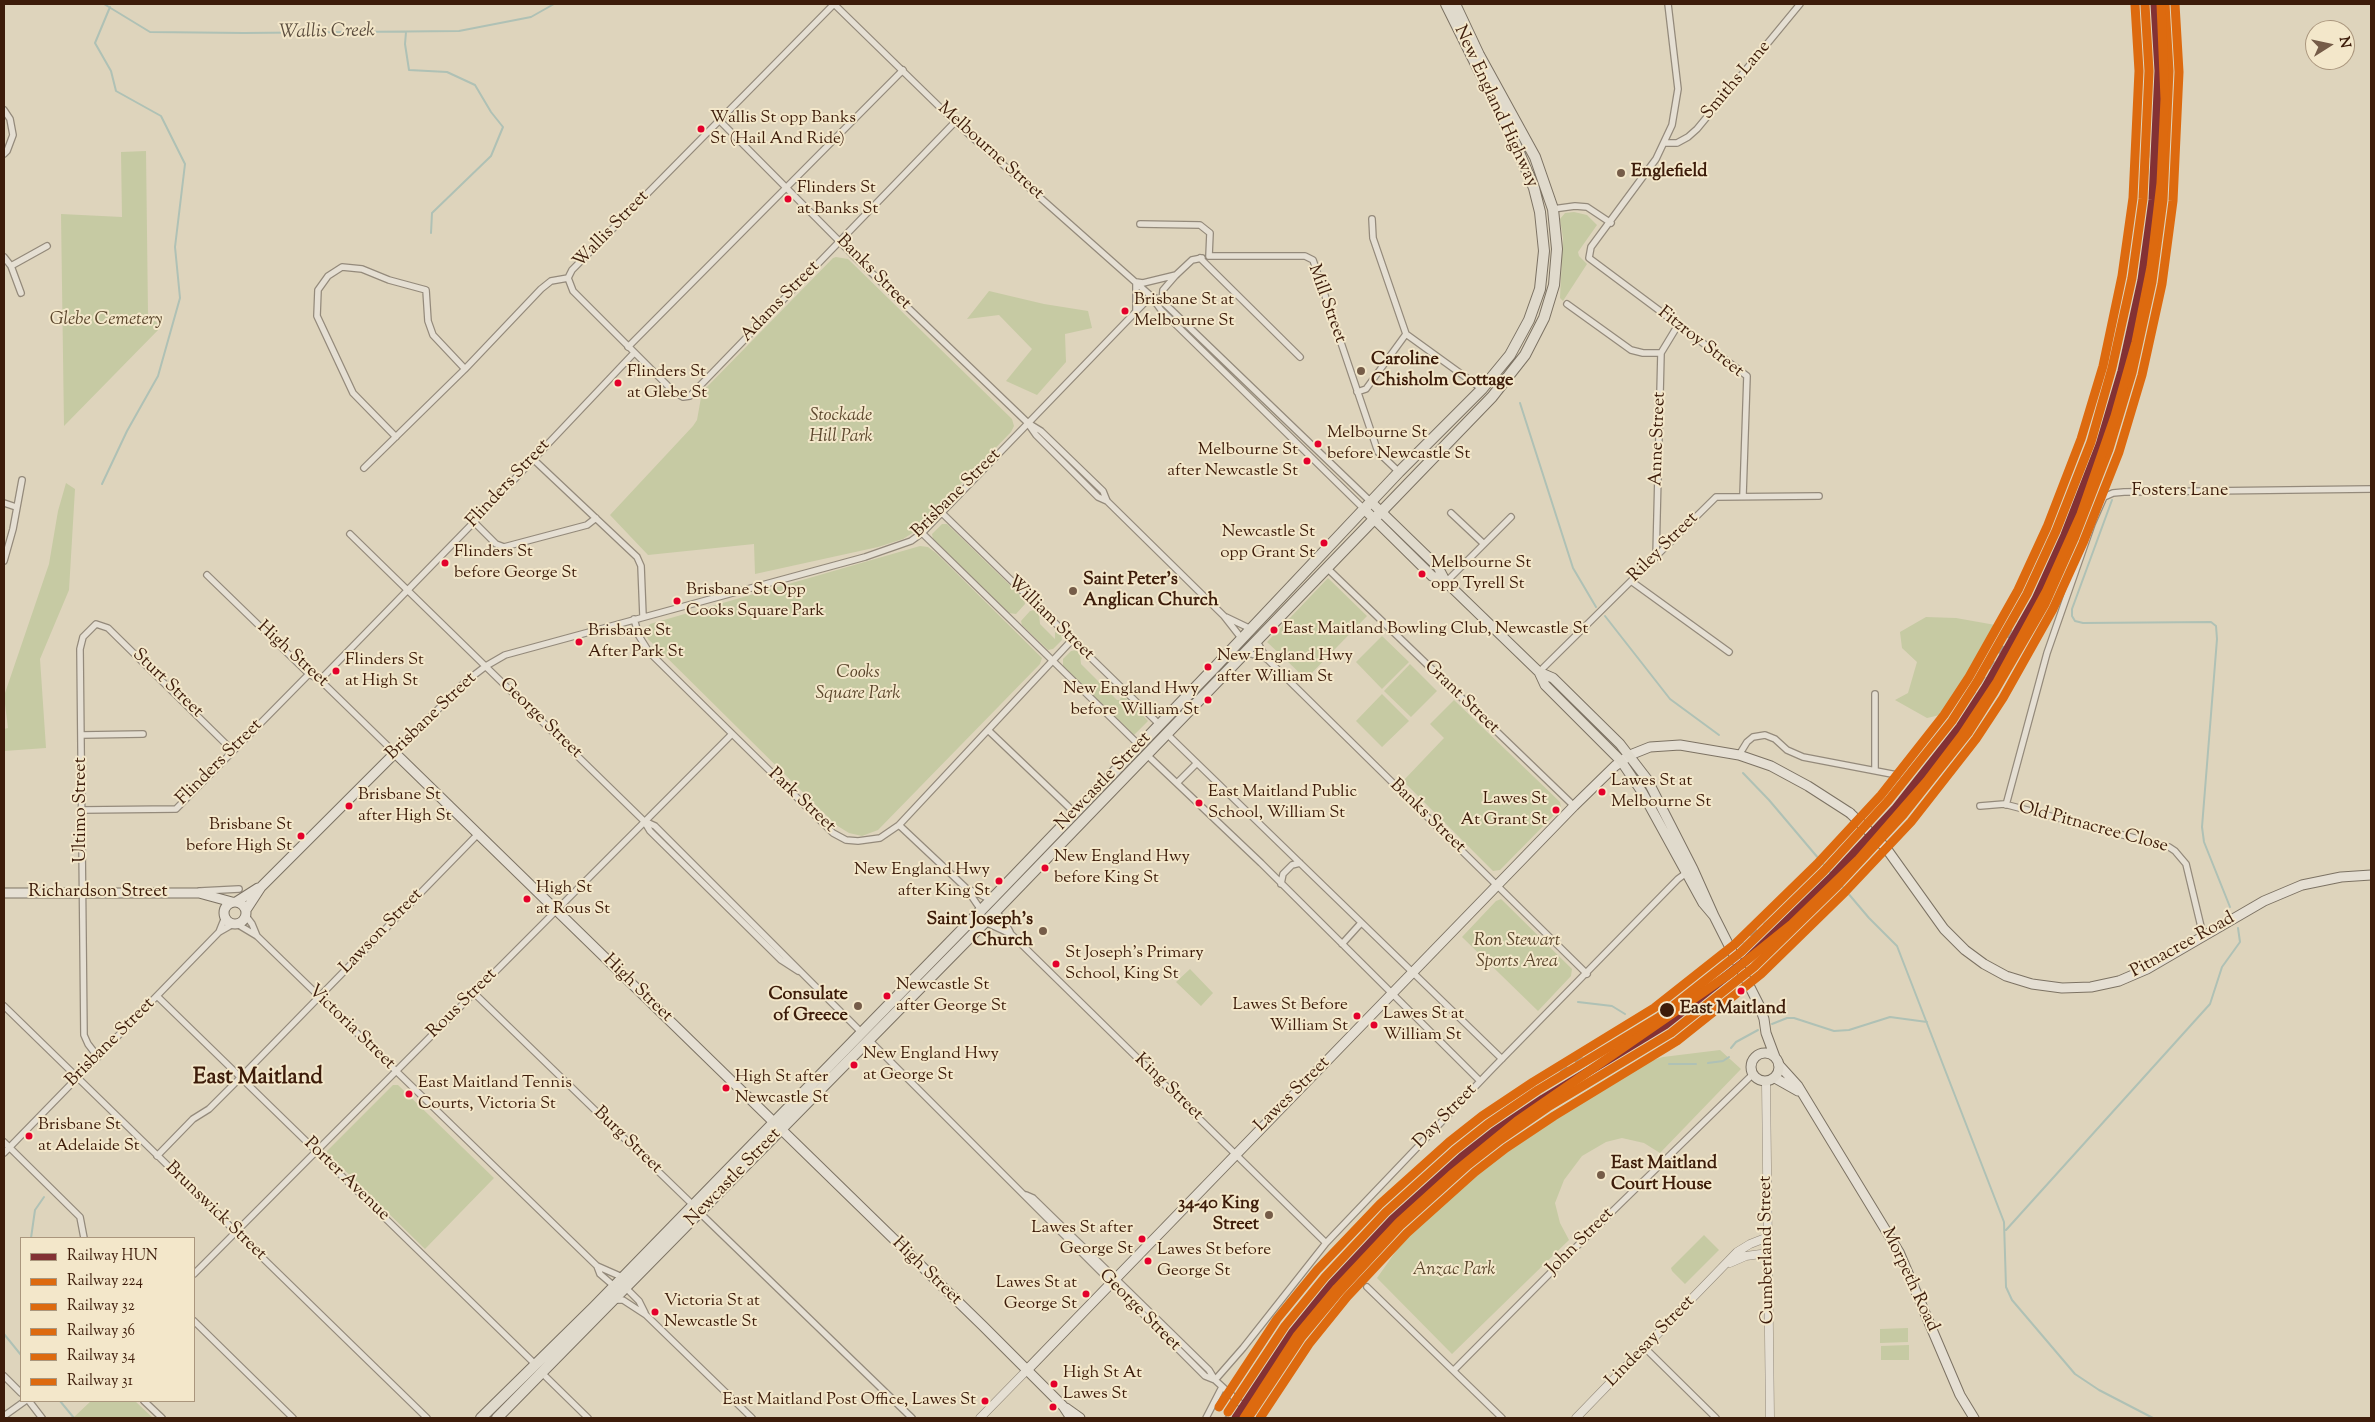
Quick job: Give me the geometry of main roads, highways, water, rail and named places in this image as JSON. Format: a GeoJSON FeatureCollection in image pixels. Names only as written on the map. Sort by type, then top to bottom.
{"type":"FeatureCollection","features":[{"type":"Feature","properties":{"kind":"highway","name":"New England Highway"},"geometry":{"type":"LineString","coordinates":[[1446,4],[1516,143],[1534,188],[1540,212]]}},
{"type":"Feature","properties":{"kind":"highway","name":"New England Highway"},"geometry":{"type":"LineString","coordinates":[[1455,4],[1479,55],[1535,157],[1553,209]]}},
{"type":"Feature","properties":{"kind":"highway"},"geometry":{"type":"LineString","coordinates":[[1540,212],[1553,209]]}},
{"type":"Feature","properties":{"kind":"highway","name":"Newcastle Street"},"geometry":{"type":"LineString","coordinates":[[481,1418],[538,1368],[610,1298],[626,1288],[697,1209],[865,1037],[995,912],[1377,514],[1492,397],[1533,342],[1549,304],[1556,267],[1553,209]]}},
{"type":"Feature","properties":{"kind":"highway","name":"Newcastle Street"},"geometry":{"type":"LineString","coordinates":[[865,1037],[964,927],[1242,639],[1399,472],[1482,388],[1510,355],[1535,306],[1542,274],[1544,251],[1540,212]]}},
{"type":"Feature","properties":{"kind":"highway"},"geometry":{"type":"LineString","coordinates":[[1482,388],[1492,397]]}},
{"type":"Feature","properties":{"kind":"highway"},"geometry":{"type":"LineString","coordinates":[[1242,639],[1256,640]]}},
{"type":"Feature","properties":{"kind":"highway"},"geometry":{"type":"LineString","coordinates":[[981,910],[991,907],[1011,894]]}},
{"type":"Feature","properties":{"kind":"highway"},"geometry":{"type":"LineString","coordinates":[[964,927],[984,915],[995,912]]}},
{"type":"Feature","properties":{"kind":"highway","name":"Newcastle Street"},"geometry":{"type":"LineString","coordinates":[[610,1298],[614,1286],[697,1209]]}},
{"type":"Feature","properties":{"kind":"highway"},"geometry":{"type":"LineString","coordinates":[[614,1286],[636,1277]]}},
{"type":"Feature","properties":{"kind":"highway","name":"Newcastle Street"},"geometry":{"type":"LineString","coordinates":[[497,1418],[538,1368]]}},
{"type":"Feature","properties":{"kind":"main road","name":"Melbourne Street"},"geometry":{"type":"LineString","coordinates":[[1368,505],[1438,567],[1446,582],[1538,672],[1545,685],[1621,761],[1642,792],[1714,916],[1759,1005],[1766,1033],[1777,1061]]}},
{"type":"Feature","properties":{"kind":"main road","name":"Melbourne Street"},"geometry":{"type":"LineString","coordinates":[[1538,672],[1554,678],[1630,755],[1647,779],[1689,871]]}},
{"type":"Feature","properties":{"kind":"main road","name":"Pitnacree Road"},"geometry":{"type":"LineString","coordinates":[[1630,755],[1650,747],[1680,744],[1739,755],[1771,766],[1808,786],[1850,813],[1886,848],[1944,929],[1965,950],[1984,964],[2006,976],[2032,984],[2062,988],[2091,987],[2120,981],[2147,969],[2264,900],[2302,885],[2341,877],[2371,875]]}},
{"type":"Feature","properties":{"kind":"main road","name":"High Street"},"geometry":{"type":"LineString","coordinates":[[395,753],[1026,1370],[1064,1406],[1080,1418]]}},
{"type":"Feature","properties":{"kind":"main road","name":"Brisbane Street"},"geometry":{"type":"LineString","coordinates":[[234,902],[260,887],[395,753]]}},
{"type":"Feature","properties":{"kind":"main road","name":"Lawes Street"},"geometry":{"type":"LineString","coordinates":[[1026,1370],[1574,806],[1621,761],[1630,755]]}},
{"type":"Feature","properties":{"kind":"main road","name":"Brisbane Street"},"geometry":{"type":"LineString","coordinates":[[246,913],[260,887]]}},
{"type":"Feature","properties":{"kind":"main road","name":"Richardson Street"},"geometry":{"type":"LineString","coordinates":[[4,893],[193,893],[234,902]]}},
{"type":"Feature","properties":{"kind":"main road"},"geometry":{"type":"LineString","coordinates":[[212,898],[225,914],[235,924],[246,913],[242,904],[234,902],[227,906],[225,914]]}},
{"type":"Feature","properties":{"kind":"main road"},"geometry":{"type":"LineString","coordinates":[[1755,1056],[1767,1052],[1777,1061],[1778,1072],[1770,1080],[1758,1080],[1752,1075],[1750,1065],[1755,1056],[1762,1046],[1766,1033]]}},
{"type":"Feature","properties":{"kind":"main road","name":"Morpeth Road"},"geometry":{"type":"LineString","coordinates":[[1777,1061],[1792,1078],[1900,1252],[1960,1395],[1974,1418]]}},
{"type":"Feature","properties":{"kind":"main road","name":"Morpeth Road"},"geometry":{"type":"LineString","coordinates":[[1770,1080],[1790,1084],[1803,1096]]}},
{"type":"Feature","properties":{"kind":"main road","name":"High Street"},"geometry":{"type":"LineString","coordinates":[[1064,1406],[1071,1418]]}},
{"type":"Feature","properties":{"kind":"waterway","name":"Wallis Creek"},"geometry":{"type":"LineString","coordinates":[[104,4],[150,32],[244,33],[459,31],[531,17],[554,4]]}},
{"type":"Feature","properties":{"kind":"waterway"},"geometry":{"type":"LineString","coordinates":[[102,484],[127,431],[158,376],[180,298],[175,247],[185,164],[161,116],[116,91],[111,71],[95,43],[110,7]]}},
{"type":"Feature","properties":{"kind":"waterway"},"geometry":{"type":"LineString","coordinates":[[406,32],[405,44],[409,70],[447,72],[475,85],[491,112],[503,127],[491,156],[432,213],[431,233]]}},
{"type":"Feature","properties":{"kind":"waterway"},"geometry":{"type":"LineString","coordinates":[[1520,403],[1573,568],[1596,607]]}},
{"type":"Feature","properties":{"kind":"waterway"},"geometry":{"type":"LineString","coordinates":[[2112,500],[2072,609],[2072,616],[2075,621],[2083,623],[2211,622],[2216,626],[2217,639],[2202,827],[2204,842],[2230,907]]}},
{"type":"Feature","properties":{"kind":"waterway"},"geometry":{"type":"LineString","coordinates":[[1605,616],[1670,699],[1719,735]]}},
{"type":"Feature","properties":{"kind":"waterway"},"geometry":{"type":"LineString","coordinates":[[1743,773],[1769,800],[1869,918],[1897,946],[2004,1222],[2006,1287],[2012,1300],[2075,1374],[2099,1390],[2153,1418]]}},
{"type":"Feature","properties":{"kind":"waterway"},"geometry":{"type":"LineString","coordinates":[[2006,1230],[2210,1004],[2222,967],[2240,942],[2238,928]]}},
{"type":"Feature","properties":{"kind":"waterway"},"geometry":{"type":"LineString","coordinates":[[1578,1002],[1612,1006],[1625,1014]]}},
{"type":"Feature","properties":{"kind":"waterway"},"geometry":{"type":"LineString","coordinates":[[1772,1024],[1787,1018],[1794,1018],[1834,1031],[1849,1030],[1890,1017],[1927,1022]]}},
{"type":"Feature","properties":{"kind":"waterway"},"geometry":{"type":"LineString","coordinates":[[1731,1048],[1736,1042],[1758,1030]]}},
{"type":"Feature","properties":{"kind":"waterway"},"geometry":{"type":"LineString","coordinates":[[1708,1063],[1723,1061],[1729,1057]]}},
{"type":"Feature","properties":{"kind":"waterway"},"geometry":{"type":"LineString","coordinates":[[1669,1064],[1696,1064]]}},
{"type":"Feature","properties":{"kind":"waterway"},"geometry":{"type":"LineString","coordinates":[[31,1237],[35,1210],[44,1197]]}},
{"type":"Feature","properties":{"kind":"waterway"},"geometry":{"type":"LineString","coordinates":[[4,1334],[20,1354]]}},
{"type":"Feature","properties":{"kind":"waterway"},"geometry":{"type":"LineString","coordinates":[[61,1402],[74,1418]]}},
{"type":"Feature","properties":{"kind":"railway"},"geometry":{"type":"LineString","coordinates":[[1225,1418],[1262,1357],[1296,1312],[1354,1245],[1388,1210],[1496,1117],[1722,959],[1803,892],[1847,849],[1895,796],[1976,691],[2007,640],[2065,514],[2089,450],[2119,351],[2135,272],[2148,168],[2150,99],[2146,4]]}},
{"type":"Feature","properties":{"kind":"rail line","name":"HUN"},"geometry":{"type":"LineString","coordinates":[[1236,1418],[1293,1332],[1332,1284],[1393,1219],[1462,1157],[1494,1132],[1543,1099],[1665,1025],[1748,959],[1831,878],[1896,808],[1960,727],[1986,687],[2036,599],[2065,535],[2100,445],[2122,371],[2142,280],[2153,200],[2159,71],[2155,4]]}},
{"type":"Feature","properties":{"kind":"rail line","name":"31"},"geometry":{"type":"LineString","coordinates":[[1244,1418],[1297,1336],[1337,1288],[1399,1222],[1451,1175],[1517,1121],[1731,973],[1792,924],[1859,859],[1927,781],[1962,735],[1997,682],[2046,592],[2081,514],[2115,416],[2136,342],[2151,267],[2161,183],[2165,99],[2161,4]]}},
{"type":"Feature","properties":{"kind":"rail line","name":"224"},"geometry":{"type":"LineString","coordinates":[[1248,1418],[1301,1338],[1340,1291],[1400,1226],[1468,1165],[1500,1140],[1548,1107],[1671,1033],[1754,967],[1838,885],[1903,815],[1968,733],[2045,604],[2074,539],[2109,449],[2132,373],[2152,282],[2163,200],[2169,71],[2165,4]]}},
{"type":"Feature","properties":{"kind":"rail line","name":"36"},"geometry":{"type":"LineString","coordinates":[[1260,1418],[1309,1344],[1347,1297],[1407,1233],[1475,1172],[1506,1148],[1554,1116],[1677,1041],[1761,974],[1845,892],[1911,822],[1976,739],[2003,698],[2053,609],[2083,543],[2119,452],[2142,375],[2162,284],[2173,201],[2179,72],[2175,4]]}},
{"type":"Feature","properties":{"kind":"rail line","name":"34"},"geometry":{"type":"LineString","coordinates":[[1219,1407],[1277,1319],[1317,1270],[1380,1204],[1449,1142],[1482,1116],[1533,1082],[1654,1008],[1735,944],[1817,864],[1881,795],[1944,715],[1969,677],[2018,590],[2047,527],[2081,439],[2103,366],[2122,276],[2133,198],[2139,71],[2135,5]]}},
{"type":"Feature","properties":{"kind":"rail line","name":"32"},"geometry":{"type":"LineString","coordinates":[[1228,1412],[1285,1326],[1325,1277],[1386,1212],[1455,1150],[1488,1124],[1538,1090],[1659,1017],[1741,952],[1824,871],[1888,801],[1952,721],[1977,682],[2027,594],[2056,531],[2091,442],[2112,368],[2132,278],[2143,199],[2149,71],[2145,5]]}},
{"type":"Feature","properties":{"kind":"place","name":"Wallis St opp Banks St (Hail And Ride)"},"geometry":{"type":"Point","coordinates":[701,129]}},
{"type":"Feature","properties":{"kind":"place","name":"Englefield"},"geometry":{"type":"Point","coordinates":[1621,173]}},
{"type":"Feature","properties":{"kind":"place","name":"Flinders St at Banks St"},"geometry":{"type":"Point","coordinates":[788,199]}},
{"type":"Feature","properties":{"kind":"place","name":"Brisbane St at Melbourne St"},"geometry":{"type":"Point","coordinates":[1125,311]}},
{"type":"Feature","properties":{"kind":"place","name":"Caroline Chisholm Cottage"},"geometry":{"type":"Point","coordinates":[1361,371]}},
{"type":"Feature","properties":{"kind":"place","name":"Flinders St at Glebe St"},"geometry":{"type":"Point","coordinates":[618,383]}},
{"type":"Feature","properties":{"kind":"place","name":"Melbourne St before Newcastle St"},"geometry":{"type":"Point","coordinates":[1318,444]}},
{"type":"Feature","properties":{"kind":"place","name":"Melbourne St after Newcastle St"},"geometry":{"type":"Point","coordinates":[1307,461]}},
{"type":"Feature","properties":{"kind":"place","name":"Newcastle St opp Grant St"},"geometry":{"type":"Point","coordinates":[1324,543]}},
{"type":"Feature","properties":{"kind":"place","name":"Flinders St before George St"},"geometry":{"type":"Point","coordinates":[445,563]}},
{"type":"Feature","properties":{"kind":"place","name":"Melbourne St opp Tyrell St"},"geometry":{"type":"Point","coordinates":[1422,574]}},
{"type":"Feature","properties":{"kind":"place","name":"Saint Peter's Anglican Church"},"geometry":{"type":"Point","coordinates":[1073,591]}},
{"type":"Feature","properties":{"kind":"place","name":"Brisbane St Opp Cooks Square Park"},"geometry":{"type":"Point","coordinates":[677,601]}},
{"type":"Feature","properties":{"kind":"place","name":"East Maitland Bowling Club, Newcastle St"},"geometry":{"type":"Point","coordinates":[1274,630]}},
{"type":"Feature","properties":{"kind":"place","name":"Brisbane St After Park St"},"geometry":{"type":"Point","coordinates":[579,642]}},
{"type":"Feature","properties":{"kind":"place","name":"New England Hwy after William St"},"geometry":{"type":"Point","coordinates":[1208,667]}},
{"type":"Feature","properties":{"kind":"place","name":"Flinders St at High St"},"geometry":{"type":"Point","coordinates":[336,671]}},
{"type":"Feature","properties":{"kind":"place","name":"New England Hwy before William St"},"geometry":{"type":"Point","coordinates":[1208,700]}},
{"type":"Feature","properties":{"kind":"place","name":"Lawes St at Melbourne St"},"geometry":{"type":"Point","coordinates":[1602,792]}},
{"type":"Feature","properties":{"kind":"place","name":"East Maitland Public School, William St"},"geometry":{"type":"Point","coordinates":[1199,803]}},
{"type":"Feature","properties":{"kind":"place","name":"Brisbane St after High St"},"geometry":{"type":"Point","coordinates":[349,806]}},
{"type":"Feature","properties":{"kind":"place","name":"Lawes St At Grant St"},"geometry":{"type":"Point","coordinates":[1556,810]}},
{"type":"Feature","properties":{"kind":"place","name":"Brisbane St before High St"},"geometry":{"type":"Point","coordinates":[301,836]}},
{"type":"Feature","properties":{"kind":"place","name":"New England Hwy before King St"},"geometry":{"type":"Point","coordinates":[1045,868]}},
{"type":"Feature","properties":{"kind":"place","name":"New England Hwy after King St"},"geometry":{"type":"Point","coordinates":[999,881]}},
{"type":"Feature","properties":{"kind":"place","name":"High St at Rous St"},"geometry":{"type":"Point","coordinates":[527,899]}},
{"type":"Feature","properties":{"kind":"place","name":"Saint Joseph's Church"},"geometry":{"type":"Point","coordinates":[1043,931]}},
{"type":"Feature","properties":{"kind":"place","name":"St Joseph's Primary School, King St"},"geometry":{"type":"Point","coordinates":[1056,964]}},
{"type":"Feature","properties":{"kind":"place","name":"Newcastle St after George St"},"geometry":{"type":"Point","coordinates":[887,996]}},
{"type":"Feature","properties":{"kind":"place","name":"Consulate of Greece"},"geometry":{"type":"Point","coordinates":[858,1006]}},
{"type":"Feature","properties":{"kind":"place","name":"East Maitland"},"geometry":{"type":"Point","coordinates":[1667,1010]}},
{"type":"Feature","properties":{"kind":"place","name":"Lawes St Before William St"},"geometry":{"type":"Point","coordinates":[1357,1016]}},
{"type":"Feature","properties":{"kind":"place","name":"Lawes St at William St"},"geometry":{"type":"Point","coordinates":[1374,1025]}},
{"type":"Feature","properties":{"kind":"place","name":"New England Hwy at George St"},"geometry":{"type":"Point","coordinates":[854,1065]}},
{"type":"Feature","properties":{"kind":"place","name":"High St after Newcastle St"},"geometry":{"type":"Point","coordinates":[726,1088]}},
{"type":"Feature","properties":{"kind":"place","name":"East Maitland Tennis Courts, Victoria St"},"geometry":{"type":"Point","coordinates":[409,1094]}},
{"type":"Feature","properties":{"kind":"place","name":"Brisbane St at Adelaide St"},"geometry":{"type":"Point","coordinates":[29,1136]}},
{"type":"Feature","properties":{"kind":"place","name":"East Maitland Court House"},"geometry":{"type":"Point","coordinates":[1601,1175]}},
{"type":"Feature","properties":{"kind":"place","name":"34-40 King Street"},"geometry":{"type":"Point","coordinates":[1269,1215]}},
{"type":"Feature","properties":{"kind":"place","name":"Lawes St after George St"},"geometry":{"type":"Point","coordinates":[1142,1239]}},
{"type":"Feature","properties":{"kind":"place","name":"Lawes St before George St"},"geometry":{"type":"Point","coordinates":[1148,1261]}},
{"type":"Feature","properties":{"kind":"place","name":"Lawes St at George St"},"geometry":{"type":"Point","coordinates":[1086,1294]}},
{"type":"Feature","properties":{"kind":"place","name":"Victoria St at Newcastle St"},"geometry":{"type":"Point","coordinates":[655,1312]}},
{"type":"Feature","properties":{"kind":"place","name":"High St At Lawes St"},"geometry":{"type":"Point","coordinates":[1054,1384]}},
{"type":"Feature","properties":{"kind":"place","name":"East Maitland Post Office, Lawes St"},"geometry":{"type":"Point","coordinates":[985,1401]}},
{"type":"Feature","properties":{"kind":"district","name":"East Maitland"},"geometry":{"type":"Point","coordinates":[258,1079]}},
{"type":"Feature","properties":{"kind":"park label","name":"Glebe Cemetery"},"geometry":{"type":"Point","coordinates":[106,321]}},
{"type":"Feature","properties":{"kind":"park label","name":"Stockade Hill Park"},"geometry":{"type":"Point","coordinates":[841,427]}},
{"type":"Feature","properties":{"kind":"park label","name":"Cooks Square Park"},"geometry":{"type":"Point","coordinates":[858,684]}},
{"type":"Feature","properties":{"kind":"park label","name":"Ron Stewart Sports Area"},"geometry":{"type":"Point","coordinates":[1517,952]}},
{"type":"Feature","properties":{"kind":"park label","name":"Anzac Park"},"geometry":{"type":"Point","coordinates":[1454,1271]}}]}
